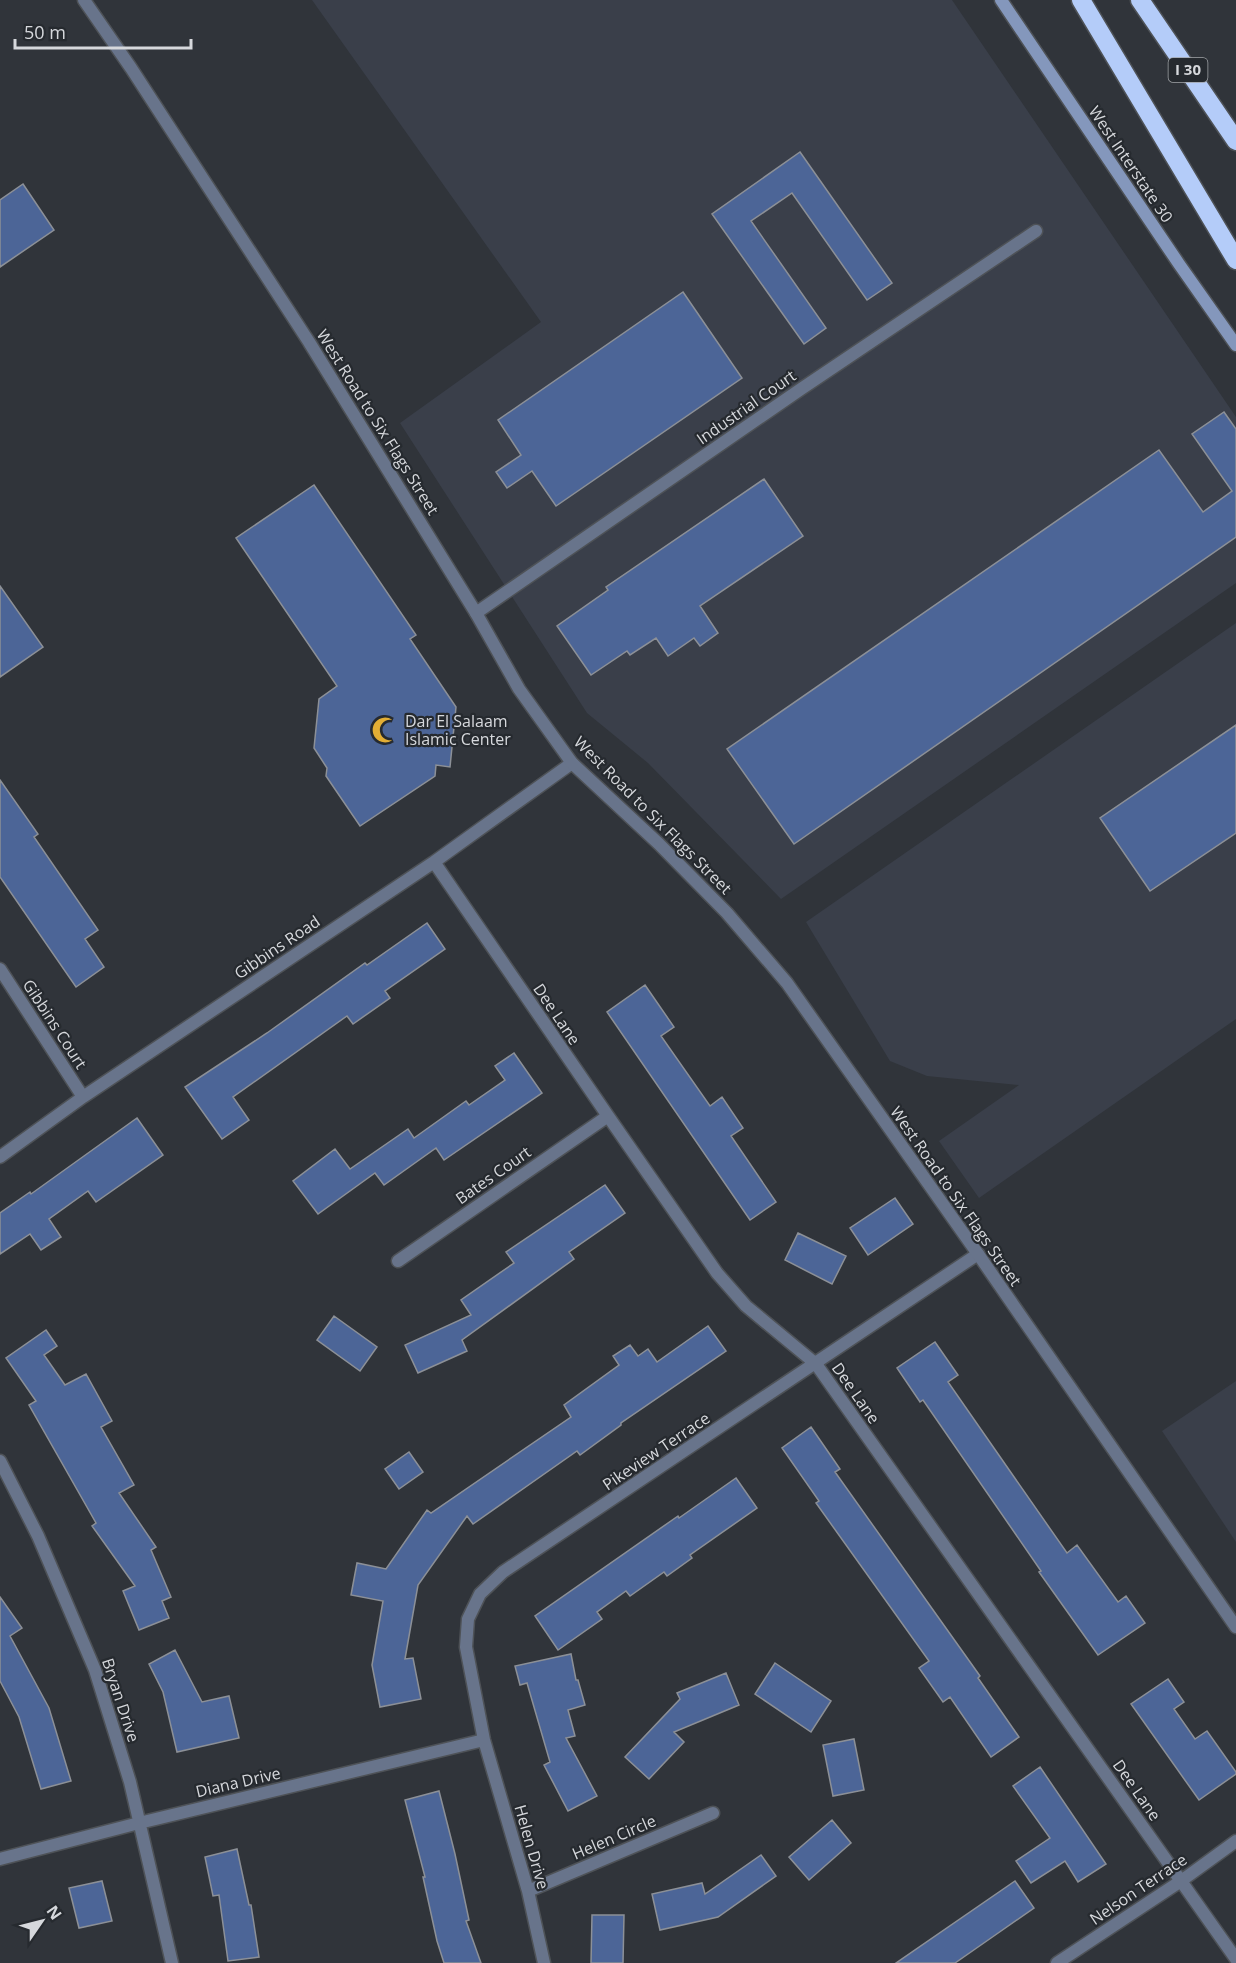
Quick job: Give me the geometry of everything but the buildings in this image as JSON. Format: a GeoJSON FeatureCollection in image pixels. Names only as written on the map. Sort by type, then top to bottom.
{"type":"FeatureCollection","features":[{"type":"Feature","properties":{"kind":"highway"},"geometry":{"type":"LineString","coordinates":[[1082,0],[1236,260]]}},
{"type":"Feature","properties":{"kind":"highway","name":"I 30"},"geometry":{"type":"LineString","coordinates":[[1140,0],[1236,141]]}},
{"type":"Feature","properties":{"kind":"main road","name":"West Interstate 30"},"geometry":{"type":"LineString","coordinates":[[1001,0],[1236,345]]}},
{"type":"Feature","properties":{"kind":"street","name":"West Road to Six Flags Street"},"geometry":{"type":"LineString","coordinates":[[84,0],[131,68],[309,342],[476,613],[519,689],[572,763],[659,844],[727,913],[787,983],[1236,1627]]}},
{"type":"Feature","properties":{"kind":"street","name":"Industrial Court"},"geometry":{"type":"LineString","coordinates":[[476,613],[801,389],[1036,231]]}},
{"type":"Feature","properties":{"kind":"street","name":"Gibbins Road"},"geometry":{"type":"LineString","coordinates":[[0,1157],[83,1096],[434,861],[572,763]]}},
{"type":"Feature","properties":{"kind":"street","name":"Dee Lane"},"geometry":{"type":"LineString","coordinates":[[434,861],[717,1273],[746,1306],[816,1364],[1236,1959]]}},
{"type":"Feature","properties":{"kind":"street","name":"Gibbins Court"},"geometry":{"type":"LineString","coordinates":[[0,969],[83,1096]]}},
{"type":"Feature","properties":{"kind":"street","name":"Bates Court"},"geometry":{"type":"LineString","coordinates":[[398,1262],[608,1116]]}},
{"type":"Feature","properties":{"kind":"street","name":"Pikeview Terrace"},"geometry":{"type":"LineString","coordinates":[[484,1740],[466,1647],[468,1619],[480,1594],[502,1572],[978,1254]]}},
{"type":"Feature","properties":{"kind":"street","name":"Bryan Drive"},"geometry":{"type":"LineString","coordinates":[[0,1461],[38,1536],[95,1670],[130,1782],[172,1963]]}},
{"type":"Feature","properties":{"kind":"street","name":"Diana Drive"},"geometry":{"type":"LineString","coordinates":[[0,1859],[484,1740]]}},
{"type":"Feature","properties":{"kind":"street","name":"Helen Drive"},"geometry":{"type":"LineString","coordinates":[[484,1740],[528,1891],[544,1963]]}},
{"type":"Feature","properties":{"kind":"street","name":"Helen Circle"},"geometry":{"type":"LineString","coordinates":[[528,1891],[713,1813]]}},
{"type":"Feature","properties":{"kind":"street","name":"Nelson Terrace"},"geometry":{"type":"LineString","coordinates":[[1058,1963],[1181,1881],[1236,1841]]}},
{"type":"Feature","properties":{"kind":"shaded area"},"geometry":{"type":"Polygon","coordinates":[[[312,0],[952,0],[1236,417],[1236,583],[781,899],[648,763],[587,713],[400,423],[541,322],[312,0]]]}},
{"type":"Feature","properties":{"kind":"shaded area"},"geometry":{"type":"Polygon","coordinates":[[[1236,623],[1236,1019],[979,1198],[939,1141],[1019,1085],[927,1076],[890,1061],[806,922],[1236,623]]]}},
{"type":"Feature","properties":{"kind":"shaded area"},"geometry":{"type":"Polygon","coordinates":[[[1236,1381],[1236,1542],[1162,1431],[1236,1381]]]}},
{"type":"Feature","properties":{"kind":"place","name":"Dar El Salaam Islamic Center"},"geometry":{"type":"Point","coordinates":[385,730]}}]}
